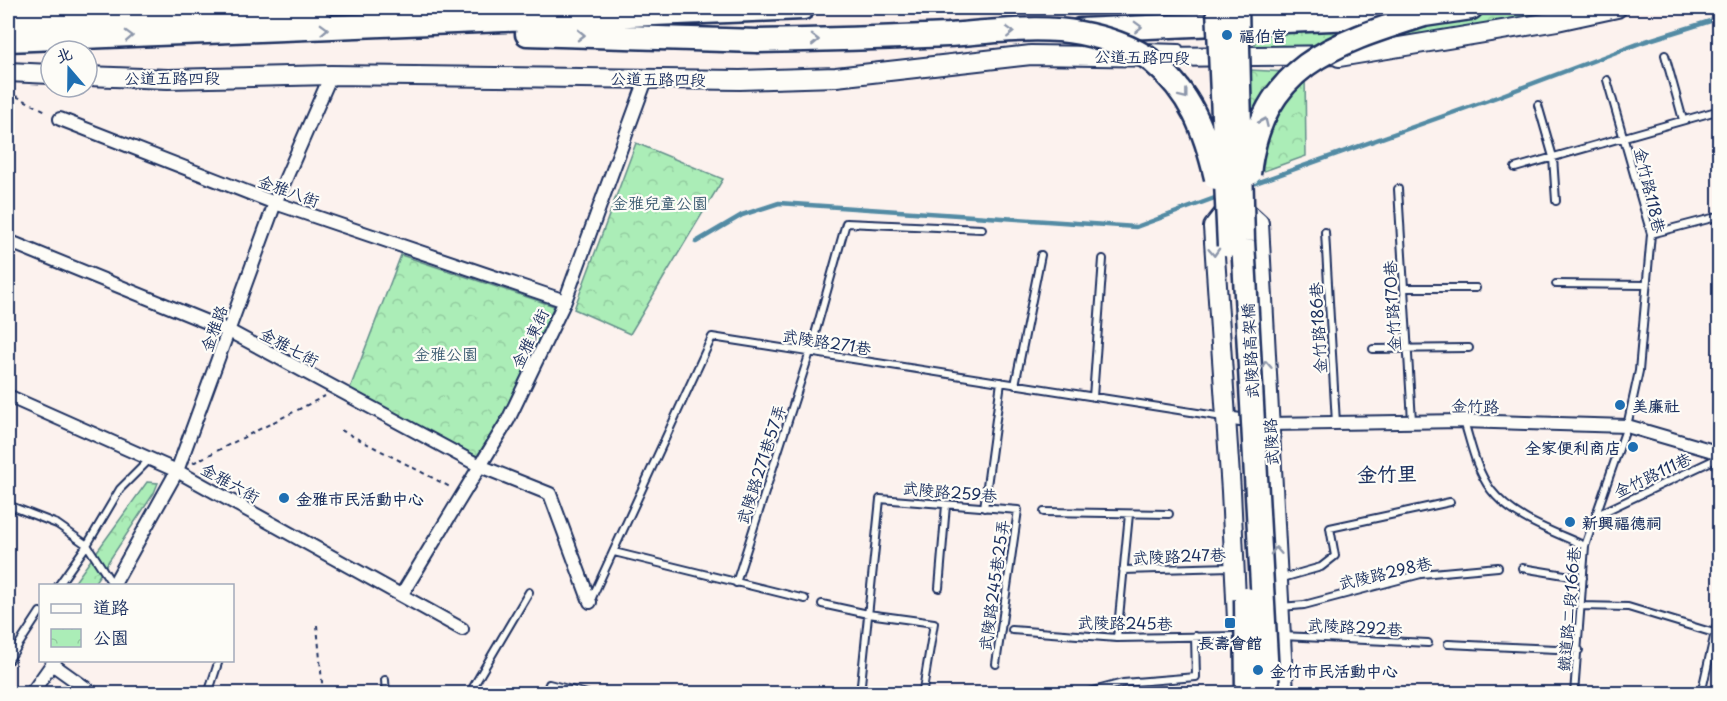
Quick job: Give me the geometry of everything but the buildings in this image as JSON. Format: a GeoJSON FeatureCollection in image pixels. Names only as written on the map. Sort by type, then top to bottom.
{"type":"FeatureCollection","features":[{"type":"Feature","properties":{"kind":"highway"},"geometry":{"type":"LineString","coordinates":[[8,19],[321,8]]}},
{"type":"Feature","properties":{"kind":"highway"},"geometry":{"type":"LineString","coordinates":[[8,40],[802,8]]}},
{"type":"Feature","properties":{"kind":"highway"},"geometry":{"type":"LineString","coordinates":[[461,23],[483,32],[508,34],[756,41],[854,40],[1038,31],[1228,15],[1424,15],[1471,8]]}},
{"type":"Feature","properties":{"kind":"highway","name":"武陵路高架橋"},"geometry":{"type":"LineString","coordinates":[[1228,15],[1249,628],[1247,693]]}},
{"type":"Feature","properties":{"kind":"highway"},"geometry":{"type":"LineString","coordinates":[[1236,241],[1261,127],[1277,95],[1293,76],[1316,57],[1342,43],[1424,15]]}},
{"type":"Feature","properties":{"kind":"highway"},"geometry":{"type":"LineString","coordinates":[[1038,31],[1079,33],[1119,45],[1150,59],[1173,81],[1191,104],[1204,135],[1236,241]]}},
{"type":"Feature","properties":{"kind":"highway"},"geometry":{"type":"LineString","coordinates":[[1249,628],[1254,693]]}},
{"type":"Feature","properties":{"kind":"highway","name":"武陵路高架橋"},"geometry":{"type":"LineString","coordinates":[[1249,628],[1266,693]]}},
{"type":"Feature","properties":{"kind":"street","name":"公道五路四段"},"geometry":{"type":"LineString","coordinates":[[99,76],[168,79],[331,75],[482,79],[647,77],[740,80],[836,77],[1031,55],[1226,53],[1300,64],[1557,21],[1617,8]]}},
{"type":"Feature","properties":{"kind":"street"},"geometry":{"type":"LineString","coordinates":[[1226,53],[1234,201],[1213,227],[1234,567],[1249,628],[1237,693]]}},
{"type":"Feature","properties":{"kind":"street"},"geometry":{"type":"LineString","coordinates":[[8,72],[39,73]]}},
{"type":"Feature","properties":{"kind":"street","name":"金雅路"},"geometry":{"type":"LineString","coordinates":[[114,584],[177,471],[275,203],[331,75]]}},
{"type":"Feature","properties":{"kind":"street","name":"金雅東街"},"geometry":{"type":"LineString","coordinates":[[402,594],[508,420],[565,301],[647,77]]}},
{"type":"Feature","properties":{"kind":"street","name":"金雅八街"},"geometry":{"type":"LineString","coordinates":[[60,118],[275,203],[565,301]]}},
{"type":"Feature","properties":{"kind":"street","name":"武陵路"},"geometry":{"type":"LineString","coordinates":[[1234,201],[1259,223],[1284,693]]}},
{"type":"Feature","properties":{"kind":"street","name":"金雅七街"},"geometry":{"type":"LineString","coordinates":[[8,241],[229,331],[480,466],[550,495],[590,602]]}},
{"type":"Feature","properties":{"kind":"street","name":"金雅六街"},"geometry":{"type":"LineString","coordinates":[[8,396],[177,471],[462,629]]}},
{"type":"Feature","properties":{"kind":"street","name":"金竹路"},"geometry":{"type":"LineString","coordinates":[[1226,418],[1269,424],[1463,421],[1627,426],[1719,455]]}},
{"type":"Feature","properties":{"kind":"street"},"geometry":{"type":"LineString","coordinates":[[1231,491],[1272,488]]}},
{"type":"Feature","properties":{"kind":"street"},"geometry":{"type":"LineString","coordinates":[[1249,628],[1281,636]]}},
{"type":"Feature","properties":{"kind":"street"},"geometry":{"type":"LineString","coordinates":[[31,693],[54,662],[94,693]]}},
{"type":"Feature","properties":{"kind":"lane"},"geometry":{"type":"LineString","coordinates":[[1102,46],[1226,53]]}},
{"type":"Feature","properties":{"kind":"lane"},"geometry":{"type":"LineString","coordinates":[[1031,55],[1092,47]]}},
{"type":"Feature","properties":{"kind":"lane"},"geometry":{"type":"LineString","coordinates":[[1665,55],[1683,120]]}},
{"type":"Feature","properties":{"kind":"lane"},"geometry":{"type":"LineString","coordinates":[[1607,80],[1624,137]]}},
{"type":"Feature","properties":{"kind":"lane"},"geometry":{"type":"LineString","coordinates":[[1538,105],[1552,157],[1556,201]]}},
{"type":"Feature","properties":{"kind":"lane","name":"金竹路118巷"},"geometry":{"type":"LineString","coordinates":[[1515,168],[1719,110]]}},
{"type":"Feature","properties":{"kind":"lane","name":"金竹路118巷"},"geometry":{"type":"LineString","coordinates":[[1624,137],[1651,234],[1639,371],[1627,426]]}},
{"type":"Feature","properties":{"kind":"lane","name":"金竹路170巷"},"geometry":{"type":"LineString","coordinates":[[1398,189],[1412,421]]}},
{"type":"Feature","properties":{"kind":"lane"},"geometry":{"type":"LineString","coordinates":[[1651,234],[1719,216]]}},
{"type":"Feature","properties":{"kind":"lane","name":"武陵路271巷57弄"},"geometry":{"type":"LineString","coordinates":[[736,583],[810,352],[846,223],[982,230]]}},
{"type":"Feature","properties":{"kind":"lane","name":"金竹路186巷"},"geometry":{"type":"LineString","coordinates":[[1325,232],[1336,423]]}},
{"type":"Feature","properties":{"kind":"lane"},"geometry":{"type":"LineString","coordinates":[[1015,385],[1041,255]]}},
{"type":"Feature","properties":{"kind":"lane"},"geometry":{"type":"LineString","coordinates":[[1093,397],[1103,259]]}},
{"type":"Feature","properties":{"kind":"lane"},"geometry":{"type":"LineString","coordinates":[[1556,284],[1646,285]]}},
{"type":"Feature","properties":{"kind":"lane"},"geometry":{"type":"LineString","coordinates":[[1404,288],[1476,288]]}},
{"type":"Feature","properties":{"kind":"lane","name":"武陵路271巷"},"geometry":{"type":"LineString","coordinates":[[590,602],[712,337],[1226,418]]}},
{"type":"Feature","properties":{"kind":"lane"},"geometry":{"type":"LineString","coordinates":[[1373,349],[1469,348]]}},
{"type":"Feature","properties":{"kind":"lane"},"geometry":{"type":"LineString","coordinates":[[984,508],[1001,382]]}},
{"type":"Feature","properties":{"kind":"lane"},"geometry":{"type":"LineString","coordinates":[[1463,421],[1479,468],[1491,489],[1512,511],[1585,546]]}},
{"type":"Feature","properties":{"kind":"lane","name":"鐵道路二段166巷"},"geometry":{"type":"LineString","coordinates":[[1574,693],[1579,651],[1585,546],[1627,426]]}},
{"type":"Feature","properties":{"kind":"lane","name":"金竹路111巷"},"geometry":{"type":"LineString","coordinates":[[1597,515],[1719,455]]}},
{"type":"Feature","properties":{"kind":"lane"},"geometry":{"type":"LineString","coordinates":[[59,584],[87,545],[120,489],[150,459]]}},
{"type":"Feature","properties":{"kind":"lane","name":"武陵路259巷"},"geometry":{"type":"LineString","coordinates":[[868,614],[880,499],[1018,510]]}},
{"type":"Feature","properties":{"kind":"lane"},"geometry":{"type":"LineString","coordinates":[[1278,580],[1321,567],[1335,556],[1330,528],[1450,502]]}},
{"type":"Feature","properties":{"kind":"lane"},"geometry":{"type":"LineString","coordinates":[[8,505],[57,524],[87,545],[112,584]]}},
{"type":"Feature","properties":{"kind":"lane"},"geometry":{"type":"LineString","coordinates":[[939,588],[946,505]]}},
{"type":"Feature","properties":{"kind":"lane","name":"武陵路245巷25弄"},"geometry":{"type":"LineString","coordinates":[[996,664],[1018,510]]}},
{"type":"Feature","properties":{"kind":"lane"},"geometry":{"type":"LineString","coordinates":[[1044,512],[1169,514]]}},
{"type":"Feature","properties":{"kind":"lane"},"geometry":{"type":"LineString","coordinates":[[1117,638],[1129,514]]}},
{"type":"Feature","properties":{"kind":"lane"},"geometry":{"type":"LineString","coordinates":[[614,552],[805,599]]}},
{"type":"Feature","properties":{"kind":"lane","name":"武陵路247巷"},"geometry":{"type":"LineString","coordinates":[[1123,570],[1234,567]]}},
{"type":"Feature","properties":{"kind":"lane","name":"武陵路298巷"},"geometry":{"type":"LineString","coordinates":[[1280,607],[1304,605],[1421,574],[1498,567]]}},
{"type":"Feature","properties":{"kind":"lane"},"geometry":{"type":"LineString","coordinates":[[1522,568],[1583,578]]}},
{"type":"Feature","properties":{"kind":"lane"},"geometry":{"type":"LineString","coordinates":[[469,693],[529,592]]}},
{"type":"Feature","properties":{"kind":"lane"},"geometry":{"type":"LineString","coordinates":[[822,604],[868,614],[934,623],[922,690]]}},
{"type":"Feature","properties":{"kind":"lane"},"geometry":{"type":"LineString","coordinates":[[1581,606],[1628,607],[1714,633]]}},
{"type":"Feature","properties":{"kind":"lane"},"geometry":{"type":"LineString","coordinates":[[1701,693],[1719,611]]}},
{"type":"Feature","properties":{"kind":"lane"},"geometry":{"type":"LineString","coordinates":[[8,661],[39,614]]}},
{"type":"Feature","properties":{"kind":"lane"},"geometry":{"type":"LineString","coordinates":[[860,693],[868,614]]}},
{"type":"Feature","properties":{"kind":"lane","name":"武陵路245巷"},"geometry":{"type":"LineString","coordinates":[[1012,630],[1117,638],[1195,636],[1249,628]]}},
{"type":"Feature","properties":{"kind":"lane"},"geometry":{"type":"LineString","coordinates":[[1082,693],[1122,683],[1196,677],[1195,636]]}},
{"type":"Feature","properties":{"kind":"lane","name":"武陵路292巷"},"geometry":{"type":"LineString","coordinates":[[1281,636],[1428,644]]}},
{"type":"Feature","properties":{"kind":"lane"},"geometry":{"type":"LineString","coordinates":[[1448,644],[1579,651]]}},
{"type":"Feature","properties":{"kind":"lane"},"geometry":{"type":"LineString","coordinates":[[208,693],[218,662]]}},
{"type":"Feature","properties":{"kind":"lane"},"geometry":{"type":"LineString","coordinates":[[385,680],[386,693]]}},
{"type":"Feature","properties":{"kind":"lane"},"geometry":{"type":"LineString","coordinates":[[545,693],[549,684],[587,693]]}},
{"type":"Feature","properties":{"kind":"path"},"geometry":{"type":"LineString","coordinates":[[8,92],[60,118]]}},
{"type":"Feature","properties":{"kind":"path"},"geometry":{"type":"LineString","coordinates":[[177,471],[338,390]]}},
{"type":"Feature","properties":{"kind":"path"},"geometry":{"type":"LineString","coordinates":[[341,430],[463,494]]}},
{"type":"Feature","properties":{"kind":"path"},"geometry":{"type":"LineString","coordinates":[[317,626],[323,693]]}},
{"type":"Feature","properties":{"kind":"green space"},"geometry":{"type":"Polygon","coordinates":[[[1397,8],[1593,8],[1351,51],[1255,51],[1255,26],[1397,8]]]}},
{"type":"Feature","properties":{"kind":"green space"},"geometry":{"type":"Polygon","coordinates":[[[1249,70],[1305,73],[1306,156],[1250,176],[1249,70]]]}},
{"type":"Feature","properties":{"kind":"green space","name":"金雅兒童公園"},"geometry":{"type":"Polygon","coordinates":[[[636,143],[723,179],[630,334],[574,309],[636,143]]]}},
{"type":"Feature","properties":{"kind":"green space","name":"金雅公園"},"geometry":{"type":"Polygon","coordinates":[[[401,255],[554,306],[503,416],[477,456],[349,391],[401,255]]]}},
{"type":"Feature","properties":{"kind":"green space"},"geometry":{"type":"Polygon","coordinates":[[[147,482],[158,483],[154,493],[94,584],[73,584],[147,482]]]}},
{"type":"Feature","properties":{"kind":"waterway"},"geometry":{"type":"LineString","coordinates":[[1250,185],[1643,42],[1720,18]]}},
{"type":"Feature","properties":{"kind":"waterway"},"geometry":{"type":"LineString","coordinates":[[696,242],[742,215],[779,203],[1136,227],[1220,196]]}},
{"type":"Feature","properties":{"kind":"place","name":"福伯宮"},"geometry":{"type":"Point","coordinates":[1227,35]}},
{"type":"Feature","properties":{"kind":"place","name":"美廉社"},"geometry":{"type":"Point","coordinates":[1620,405]}},
{"type":"Feature","properties":{"kind":"place","name":"全家便利商店"},"geometry":{"type":"Point","coordinates":[1633,447]}},
{"type":"Feature","properties":{"kind":"place","name":"金雅市民活動中心"},"geometry":{"type":"Point","coordinates":[284,498]}},
{"type":"Feature","properties":{"kind":"place","name":"新興福德祠"},"geometry":{"type":"Point","coordinates":[1570,522]}},
{"type":"Feature","properties":{"kind":"place","name":"長壽會館"},"geometry":{"type":"Point","coordinates":[1230,623]}},
{"type":"Feature","properties":{"kind":"place","name":"金竹市民活動中心"},"geometry":{"type":"Point","coordinates":[1258,670]}},
{"type":"Feature","properties":{"kind":"district","name":"金竹里"},"geometry":{"type":"Point","coordinates":[1387,473]}}]}
